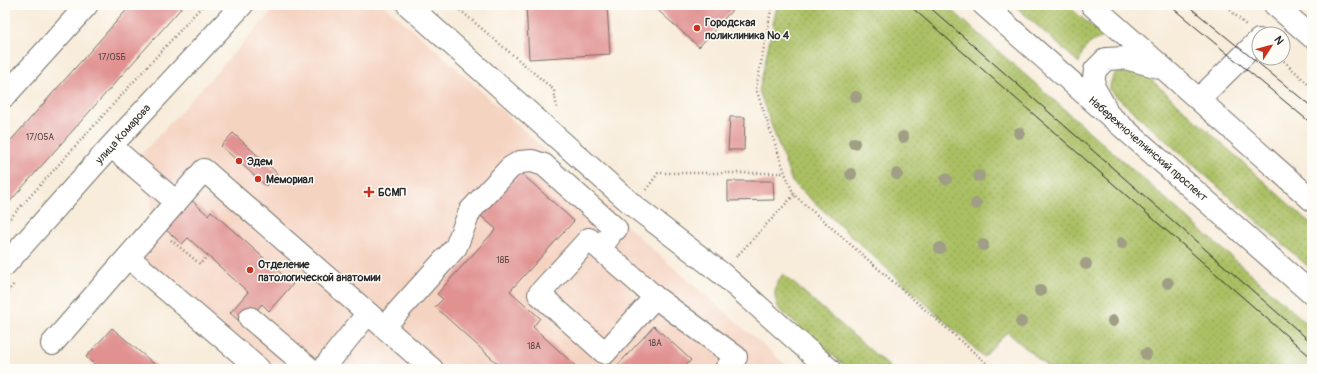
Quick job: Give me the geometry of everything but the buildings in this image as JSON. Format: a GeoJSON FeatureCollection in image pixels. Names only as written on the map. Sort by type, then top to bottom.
{"type":"FeatureCollection","features":[{"type":"Feature","properties":{"kind":"main road"},"geometry":{"type":"LineString","coordinates":[[5,96],[86,5]]}},
{"type":"Feature","properties":{"kind":"main road","name":"улица Комарова"},"geometry":{"type":"LineString","coordinates":[[5,265],[111,146],[242,5]]}},
{"type":"Feature","properties":{"kind":"main road"},"geometry":{"type":"LineString","coordinates":[[408,5],[635,207],[721,273],[829,369]]}},
{"type":"Feature","properties":{"kind":"main road","name":"Набережночелнинский проспект"},"geometry":{"type":"LineString","coordinates":[[984,5],[1312,294]]}},
{"type":"Feature","properties":{"kind":"main road"},"geometry":{"type":"LineString","coordinates":[[1092,5],[1312,200]]}},
{"type":"Feature","properties":{"kind":"main road"},"geometry":{"type":"LineString","coordinates":[[1275,5],[1312,37]]}},
{"type":"Feature","properties":{"kind":"main road"},"geometry":{"type":"LineString","coordinates":[[1199,100],[1251,42]]}},
{"type":"Feature","properties":{"kind":"main road"},"geometry":{"type":"LineString","coordinates":[[1113,118],[1093,86],[1095,70],[1106,59],[1125,58],[1164,68]]}},
{"type":"Feature","properties":{"kind":"main road"},"geometry":{"type":"LineString","coordinates":[[111,146],[175,201]]}},
{"type":"Feature","properties":{"kind":"main road"},"geometry":{"type":"LineString","coordinates":[[323,369],[456,247],[470,211],[510,168],[520,162],[532,161],[544,165],[616,229]]}},
{"type":"Feature","properties":{"kind":"main road"},"geometry":{"type":"LineString","coordinates":[[52,344],[154,225],[204,170],[432,369]]}},
{"type":"Feature","properties":{"kind":"main road"},"geometry":{"type":"LineString","coordinates":[[599,248],[635,207]]}},
{"type":"Feature","properties":{"kind":"main road"},"geometry":{"type":"LineString","coordinates":[[655,297],[605,353],[539,294],[589,238],[655,297],[736,365]]}},
{"type":"Feature","properties":{"kind":"main road"},"geometry":{"type":"LineString","coordinates":[[128,256],[259,369]]}},
{"type":"Feature","properties":{"kind":"main road"},"geometry":{"type":"LineString","coordinates":[[250,318],[310,369]]}},
{"type":"Feature","properties":{"kind":"path"},"geometry":{"type":"LineString","coordinates":[[5,224],[203,5]]}},
{"type":"Feature","properties":{"kind":"path"},"geometry":{"type":"LineString","coordinates":[[454,5],[554,90],[563,143]]}},
{"type":"Feature","properties":{"kind":"path"},"geometry":{"type":"LineString","coordinates":[[772,5],[756,89],[794,195],[992,369]]}},
{"type":"Feature","properties":{"kind":"path"},"geometry":{"type":"LineString","coordinates":[[1224,5],[1252,26]]}},
{"type":"Feature","properties":{"kind":"path"},"geometry":{"type":"LineString","coordinates":[[1289,66],[1312,88]]}},
{"type":"Feature","properties":{"kind":"path"},"geometry":{"type":"LineString","coordinates":[[635,207],[658,173],[785,173]]}},
{"type":"Feature","properties":{"kind":"path"},"geometry":{"type":"LineString","coordinates":[[721,273],[794,195]]}},
{"type":"Feature","properties":{"kind":"path"},"geometry":{"type":"LineString","coordinates":[[154,225],[200,264],[207,256]]}},
{"type":"Feature","properties":{"kind":"shaded area","name":"БСМП"},"geometry":{"type":"Polygon","coordinates":[[[278,5],[384,5],[433,47],[660,256],[791,369],[250,369],[120,257],[151,215],[151,198],[145,186],[125,172],[278,5]]]}},
{"type":"Feature","properties":{"kind":"green space"},"geometry":{"type":"Polygon","coordinates":[[[777,5],[946,5],[1312,328],[1312,369],[1050,369],[1007,332],[984,357],[792,182],[759,91],[777,5]]]}},
{"type":"Feature","properties":{"kind":"green space"},"geometry":{"type":"Polygon","coordinates":[[[1014,5],[1067,5],[1104,37],[1087,46],[1082,53],[1079,63],[1014,5]]]}},
{"type":"Feature","properties":{"kind":"green space"},"geometry":{"type":"Polygon","coordinates":[[[1126,66],[1137,67],[1312,225],[1312,270],[1110,91],[1112,79],[1126,66]]]}},
{"type":"Feature","properties":{"kind":"green space"},"geometry":{"type":"Polygon","coordinates":[[[783,274],[892,369],[848,369],[779,309],[775,299],[775,291],[783,274]]]}},
{"type":"Feature","properties":{"kind":"tram line"},"geometry":{"type":"LineString","coordinates":[[909,5],[1312,358]]}},
{"type":"Feature","properties":{"kind":"tram line"},"geometry":{"type":"LineString","coordinates":[[927,5],[1312,343]]}},
{"type":"Feature","properties":{"kind":"tram line"},"geometry":{"type":"LineString","coordinates":[[1169,5],[1312,124]]}},
{"type":"Feature","properties":{"kind":"tram line"},"geometry":{"type":"LineString","coordinates":[[1187,5],[1312,107]]}},
{"type":"Feature","properties":{"kind":"place","name":"Городская поликлиника № 4"},"geometry":{"type":"Point","coordinates":[697,28]}},
{"type":"Feature","properties":{"kind":"place","name":"Эдем"},"geometry":{"type":"Point","coordinates":[239,161]}},
{"type":"Feature","properties":{"kind":"place","name":"Мемориал"},"geometry":{"type":"Point","coordinates":[258,179]}},
{"type":"Feature","properties":{"kind":"place","name":"БСМП"},"geometry":{"type":"Point","coordinates":[369,192]}},
{"type":"Feature","properties":{"kind":"place","name":"Отделение патологической анатомии"},"geometry":{"type":"Point","coordinates":[250,270]}}]}
